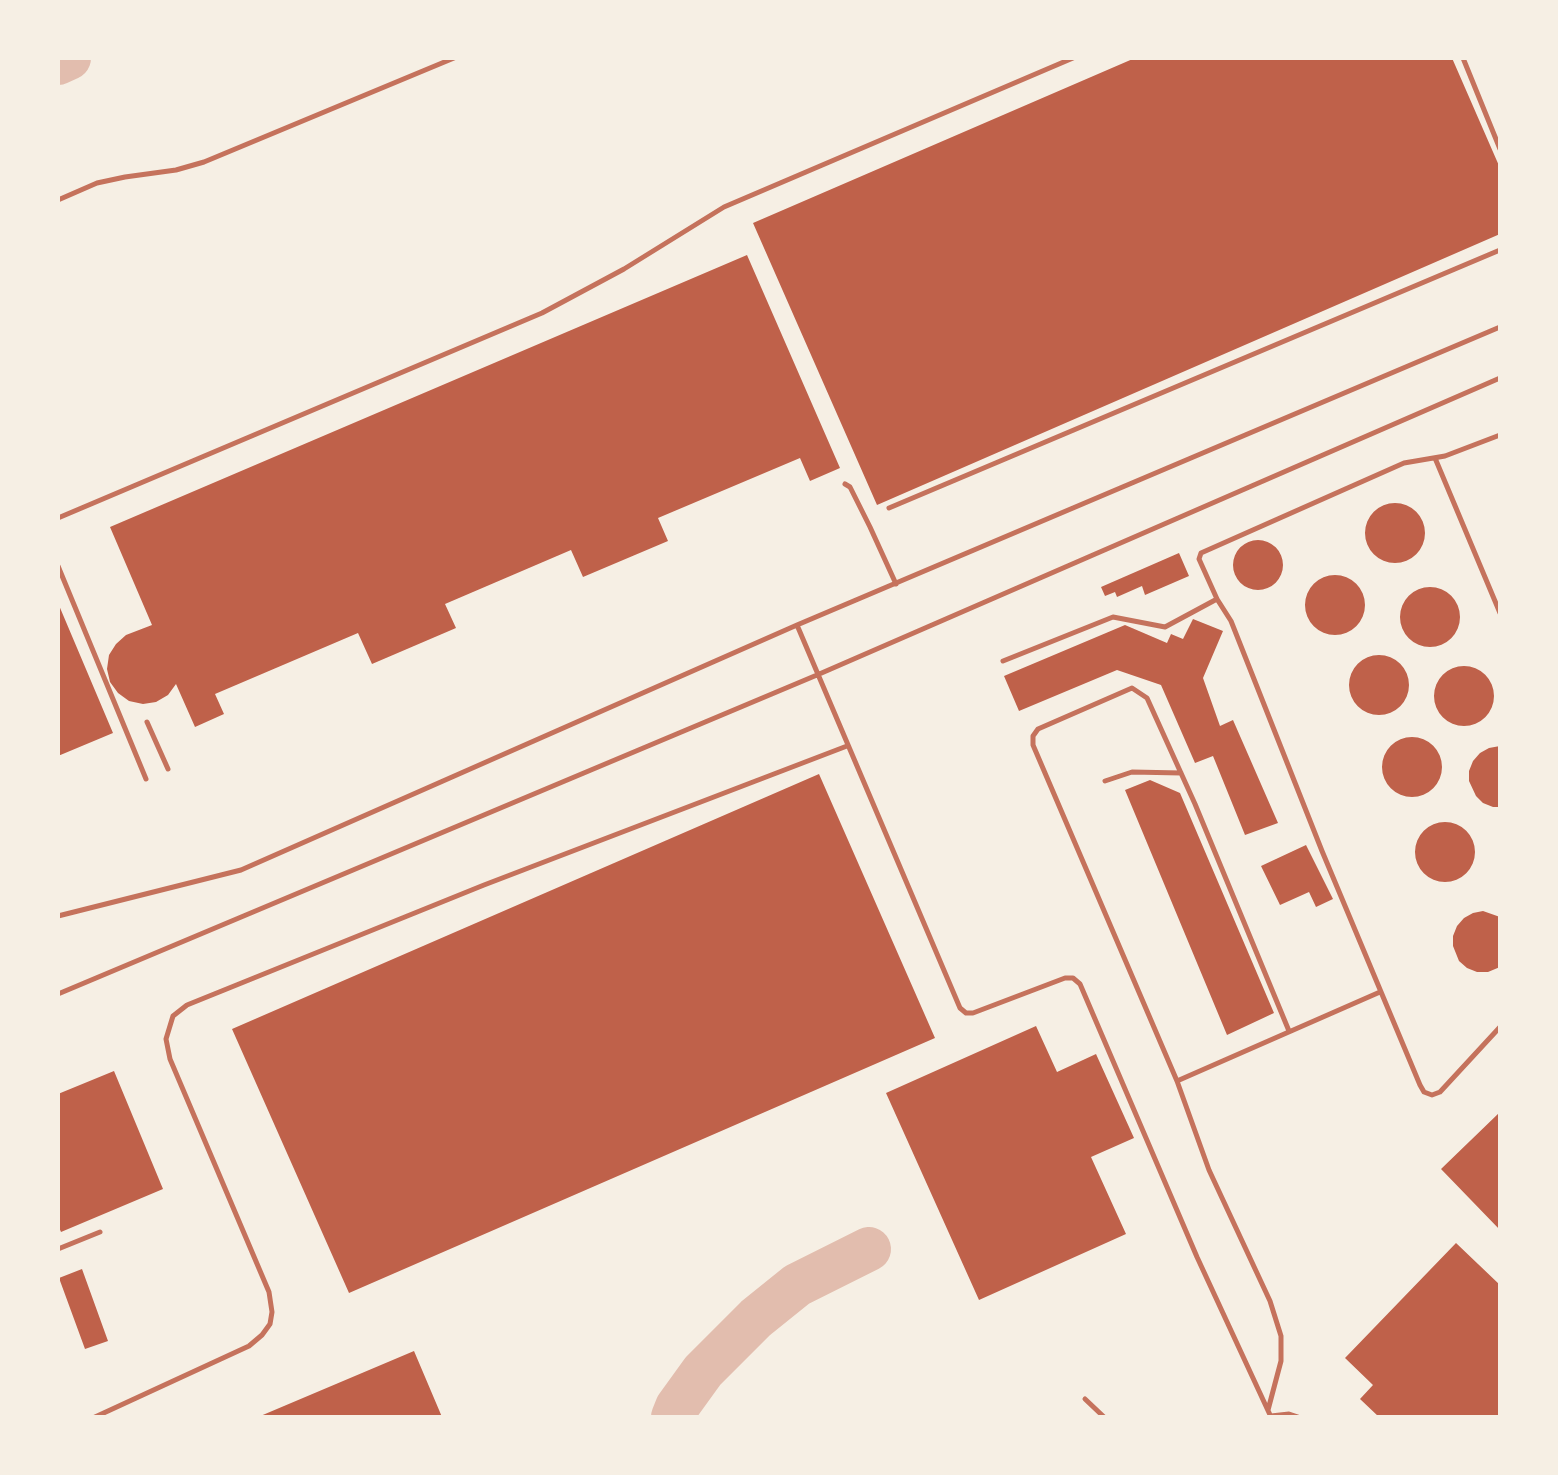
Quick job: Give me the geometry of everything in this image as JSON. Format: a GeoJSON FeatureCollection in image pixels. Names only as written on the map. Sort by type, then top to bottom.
{"type":"FeatureCollection","features":[{"type":"Feature","properties":{"kind":"lane"},"geometry":{"type":"LineString","coordinates":[[58,200],[97,183],[176,170],[204,162],[454,58]]}},
{"type":"Feature","properties":{"kind":"lane"},"geometry":{"type":"LineString","coordinates":[[1048,58],[1052,66]]}},
{"type":"Feature","properties":{"kind":"lane"},"geometry":{"type":"LineString","coordinates":[[58,518],[542,313],[624,269],[724,207],[1073,58]]}},
{"type":"Feature","properties":{"kind":"lane"},"geometry":{"type":"LineString","coordinates":[[1463,58],[1500,149]]}},
{"type":"Feature","properties":{"kind":"lane"},"geometry":{"type":"LineString","coordinates":[[889,508],[1500,250]]}},
{"type":"Feature","properties":{"kind":"lane"},"geometry":{"type":"LineString","coordinates":[[58,916],[241,870],[797,625],[1500,327]]}},
{"type":"Feature","properties":{"kind":"lane"},"geometry":{"type":"LineString","coordinates":[[58,995],[817,675],[1500,378]]}},
{"type":"Feature","properties":{"kind":"lane"},"geometry":{"type":"LineString","coordinates":[[1500,435],[1435,458],[1404,464],[1201,553],[1199,559],[1217,599],[1231,621],[1380,992],[1424,1092],[1432,1095],[1447,1086],[1500,1027]]}},
{"type":"Feature","properties":{"kind":"lane"},"geometry":{"type":"LineString","coordinates":[[1435,458],[1500,613]]}},
{"type":"Feature","properties":{"kind":"lane"},"geometry":{"type":"LineString","coordinates":[[845,484],[850,487],[896,584]]}},
{"type":"Feature","properties":{"kind":"lane"},"geometry":{"type":"LineString","coordinates":[[58,566],[146,779]]}},
{"type":"Feature","properties":{"kind":"lane"},"geometry":{"type":"LineString","coordinates":[[1003,661],[1113,617],[1165,627],[1217,599]]}},
{"type":"Feature","properties":{"kind":"lane"},"geometry":{"type":"LineString","coordinates":[[797,625],[960,1008],[966,1013],[973,1013],[1065,978],[1073,978],[1080,984],[1197,1257],[1270,1414]]}},
{"type":"Feature","properties":{"kind":"lane"},"geometry":{"type":"LineString","coordinates":[[1270,1414],[1281,1361],[1282,1336],[1270,1301],[1209,1170],[1177,1081],[1033,745],[1033,736],[1038,729],[1132,688],[1147,698],[1289,1031]]}},
{"type":"Feature","properties":{"kind":"lane"},"geometry":{"type":"LineString","coordinates":[[147,722],[168,769]]}},
{"type":"Feature","properties":{"kind":"lane"},"geometry":{"type":"LineString","coordinates":[[95,1417],[249,1346],[270,1324],[272,1312],[269,1292],[170,1059],[166,1039],[173,1016],[187,1005],[484,885],[847,746]]}},
{"type":"Feature","properties":{"kind":"lane"},"geometry":{"type":"LineString","coordinates":[[1105,781],[1132,772],[1181,773]]}},
{"type":"Feature","properties":{"kind":"lane"},"geometry":{"type":"LineString","coordinates":[[1177,1081],[1380,992]]}},
{"type":"Feature","properties":{"kind":"lane"},"geometry":{"type":"LineString","coordinates":[[58,1249],[100,1233]]}},
{"type":"Feature","properties":{"kind":"lane"},"geometry":{"type":"LineString","coordinates":[[1085,1399],[1104,1417]]}},
{"type":"Feature","properties":{"kind":"lane"},"geometry":{"type":"LineString","coordinates":[[1270,1414],[1298,1417]]}},
{"type":"Feature","properties":{"kind":"building"},"geometry":{"type":"Polygon","coordinates":[[[1135,58],[1452,58],[1500,168],[1500,234],[877,505],[753,223],[1135,58]]]}},
{"type":"Feature","properties":{"kind":"building"},"geometry":{"type":"Polygon","coordinates":[[[747,255],[840,468],[810,481],[800,458],[658,518],[668,541],[583,577],[571,550],[445,604],[456,628],[372,664],[358,633],[215,694],[224,714],[195,727],[176,684],[168,695],[156,702],[143,704],[129,701],[118,693],[110,682],[107,669],[109,655],[116,644],[126,635],[152,625],[110,527],[747,255]]]}},
{"type":"Feature","properties":{"kind":"building"},"geometry":{"type":"Polygon","coordinates":[[[1389,503],[1401,503],[1420,516],[1425,533],[1423,545],[1412,558],[1401,563],[1389,563],[1370,550],[1365,539],[1365,527],[1378,508],[1389,503]]]}},
{"type":"Feature","properties":{"kind":"building"},"geometry":{"type":"Polygon","coordinates":[[[1258,540],[1276,547],[1283,565],[1276,583],[1258,590],[1240,583],[1233,565],[1240,547],[1258,540]]]}},
{"type":"Feature","properties":{"kind":"building"},"geometry":{"type":"Polygon","coordinates":[[[1179,553],[1189,576],[1145,595],[1142,586],[1117,597],[1115,592],[1105,596],[1101,587],[1179,553]]]}},
{"type":"Feature","properties":{"kind":"building"},"geometry":{"type":"Polygon","coordinates":[[[1329,575],[1341,575],[1360,588],[1365,605],[1363,617],[1352,630],[1341,635],[1329,635],[1310,622],[1305,611],[1305,599],[1318,580],[1329,575]]]}},
{"type":"Feature","properties":{"kind":"building"},"geometry":{"type":"Polygon","coordinates":[[[1424,587],[1436,587],[1455,600],[1460,617],[1458,629],[1447,642],[1436,647],[1424,647],[1405,634],[1400,623],[1400,611],[1413,592],[1424,587]]]}},
{"type":"Feature","properties":{"kind":"building"},"geometry":{"type":"Polygon","coordinates":[[[58,603],[113,733],[58,756],[58,603]]]}},
{"type":"Feature","properties":{"kind":"building"},"geometry":{"type":"Polygon","coordinates":[[[1193,619],[1223,631],[1203,678],[1220,726],[1233,720],[1278,823],[1245,835],[1213,756],[1195,763],[1161,685],[1117,670],[1019,711],[1004,676],[1125,625],[1167,643],[1171,634],[1183,639],[1193,619]]]}},
{"type":"Feature","properties":{"kind":"building"},"geometry":{"type":"Polygon","coordinates":[[[1373,655],[1385,655],[1404,668],[1409,685],[1407,697],[1396,710],[1385,715],[1373,715],[1354,702],[1349,691],[1349,679],[1362,660],[1373,655]]]}},
{"type":"Feature","properties":{"kind":"building"},"geometry":{"type":"Polygon","coordinates":[[[1458,666],[1470,666],[1489,679],[1494,696],[1492,708],[1481,721],[1470,726],[1458,726],[1439,713],[1434,702],[1434,690],[1447,671],[1458,666]]]}},
{"type":"Feature","properties":{"kind":"building"},"geometry":{"type":"Polygon","coordinates":[[[1406,737],[1418,737],[1437,750],[1442,767],[1440,779],[1429,792],[1418,797],[1406,797],[1387,784],[1382,773],[1382,761],[1395,742],[1406,737]]]}},
{"type":"Feature","properties":{"kind":"building"},"geometry":{"type":"Polygon","coordinates":[[[1500,746],[1500,807],[1493,807],[1476,796],[1469,781],[1469,771],[1480,753],[1500,746]]]}},
{"type":"Feature","properties":{"kind":"building"},"geometry":{"type":"Polygon","coordinates":[[[819,774],[935,1038],[349,1293],[232,1029],[819,774]]]}},
{"type":"Feature","properties":{"kind":"building"},"geometry":{"type":"Polygon","coordinates":[[[1150,780],[1180,793],[1274,1013],[1227,1035],[1125,790],[1150,780]]]}},
{"type":"Feature","properties":{"kind":"building"},"geometry":{"type":"Polygon","coordinates":[[[1439,822],[1451,822],[1470,835],[1475,852],[1473,864],[1462,877],[1451,882],[1439,882],[1420,869],[1415,858],[1415,846],[1428,827],[1439,822]]]}},
{"type":"Feature","properties":{"kind":"building"},"geometry":{"type":"Polygon","coordinates":[[[1306,845],[1333,899],[1316,907],[1309,892],[1280,905],[1261,866],[1306,845]]]}},
{"type":"Feature","properties":{"kind":"building"},"geometry":{"type":"Polygon","coordinates":[[[1483,911],[1500,917],[1500,967],[1488,972],[1477,972],[1459,961],[1453,946],[1453,936],[1464,918],[1483,911]]]}},
{"type":"Feature","properties":{"kind":"building"},"geometry":{"type":"Polygon","coordinates":[[[1036,1026],[1057,1072],[1096,1054],[1134,1138],[1091,1157],[1126,1234],[979,1300],[886,1093],[1036,1026]]]}},
{"type":"Feature","properties":{"kind":"building"},"geometry":{"type":"Polygon","coordinates":[[[114,1071],[163,1189],[61,1232],[58,1225],[58,1094],[114,1071]]]}},
{"type":"Feature","properties":{"kind":"building"},"geometry":{"type":"Polygon","coordinates":[[[1500,1112],[1500,1230],[1441,1169],[1500,1112]]]}},
{"type":"Feature","properties":{"kind":"building"},"geometry":{"type":"Polygon","coordinates":[[[1456,1243],[1500,1285],[1500,1417],[1379,1417],[1360,1399],[1373,1385],[1345,1358],[1456,1243]]]}},
{"type":"Feature","properties":{"kind":"building"},"geometry":{"type":"Polygon","coordinates":[[[82,1269],[108,1341],[85,1349],[59,1278],[82,1269]]]}},
{"type":"Feature","properties":{"kind":"building"},"geometry":{"type":"Polygon","coordinates":[[[414,1351],[442,1417],[258,1417],[414,1351]]]}},
{"type":"Feature","properties":{"kind":"taxiway"},"geometry":{"type":"LineString","coordinates":[[58,63],[69,58]]}},
{"type":"Feature","properties":{"kind":"taxiway"},"geometry":{"type":"LineString","coordinates":[[673,1417],[677,1407],[703,1371],[756,1318],[797,1285],[869,1249]]}}]}
